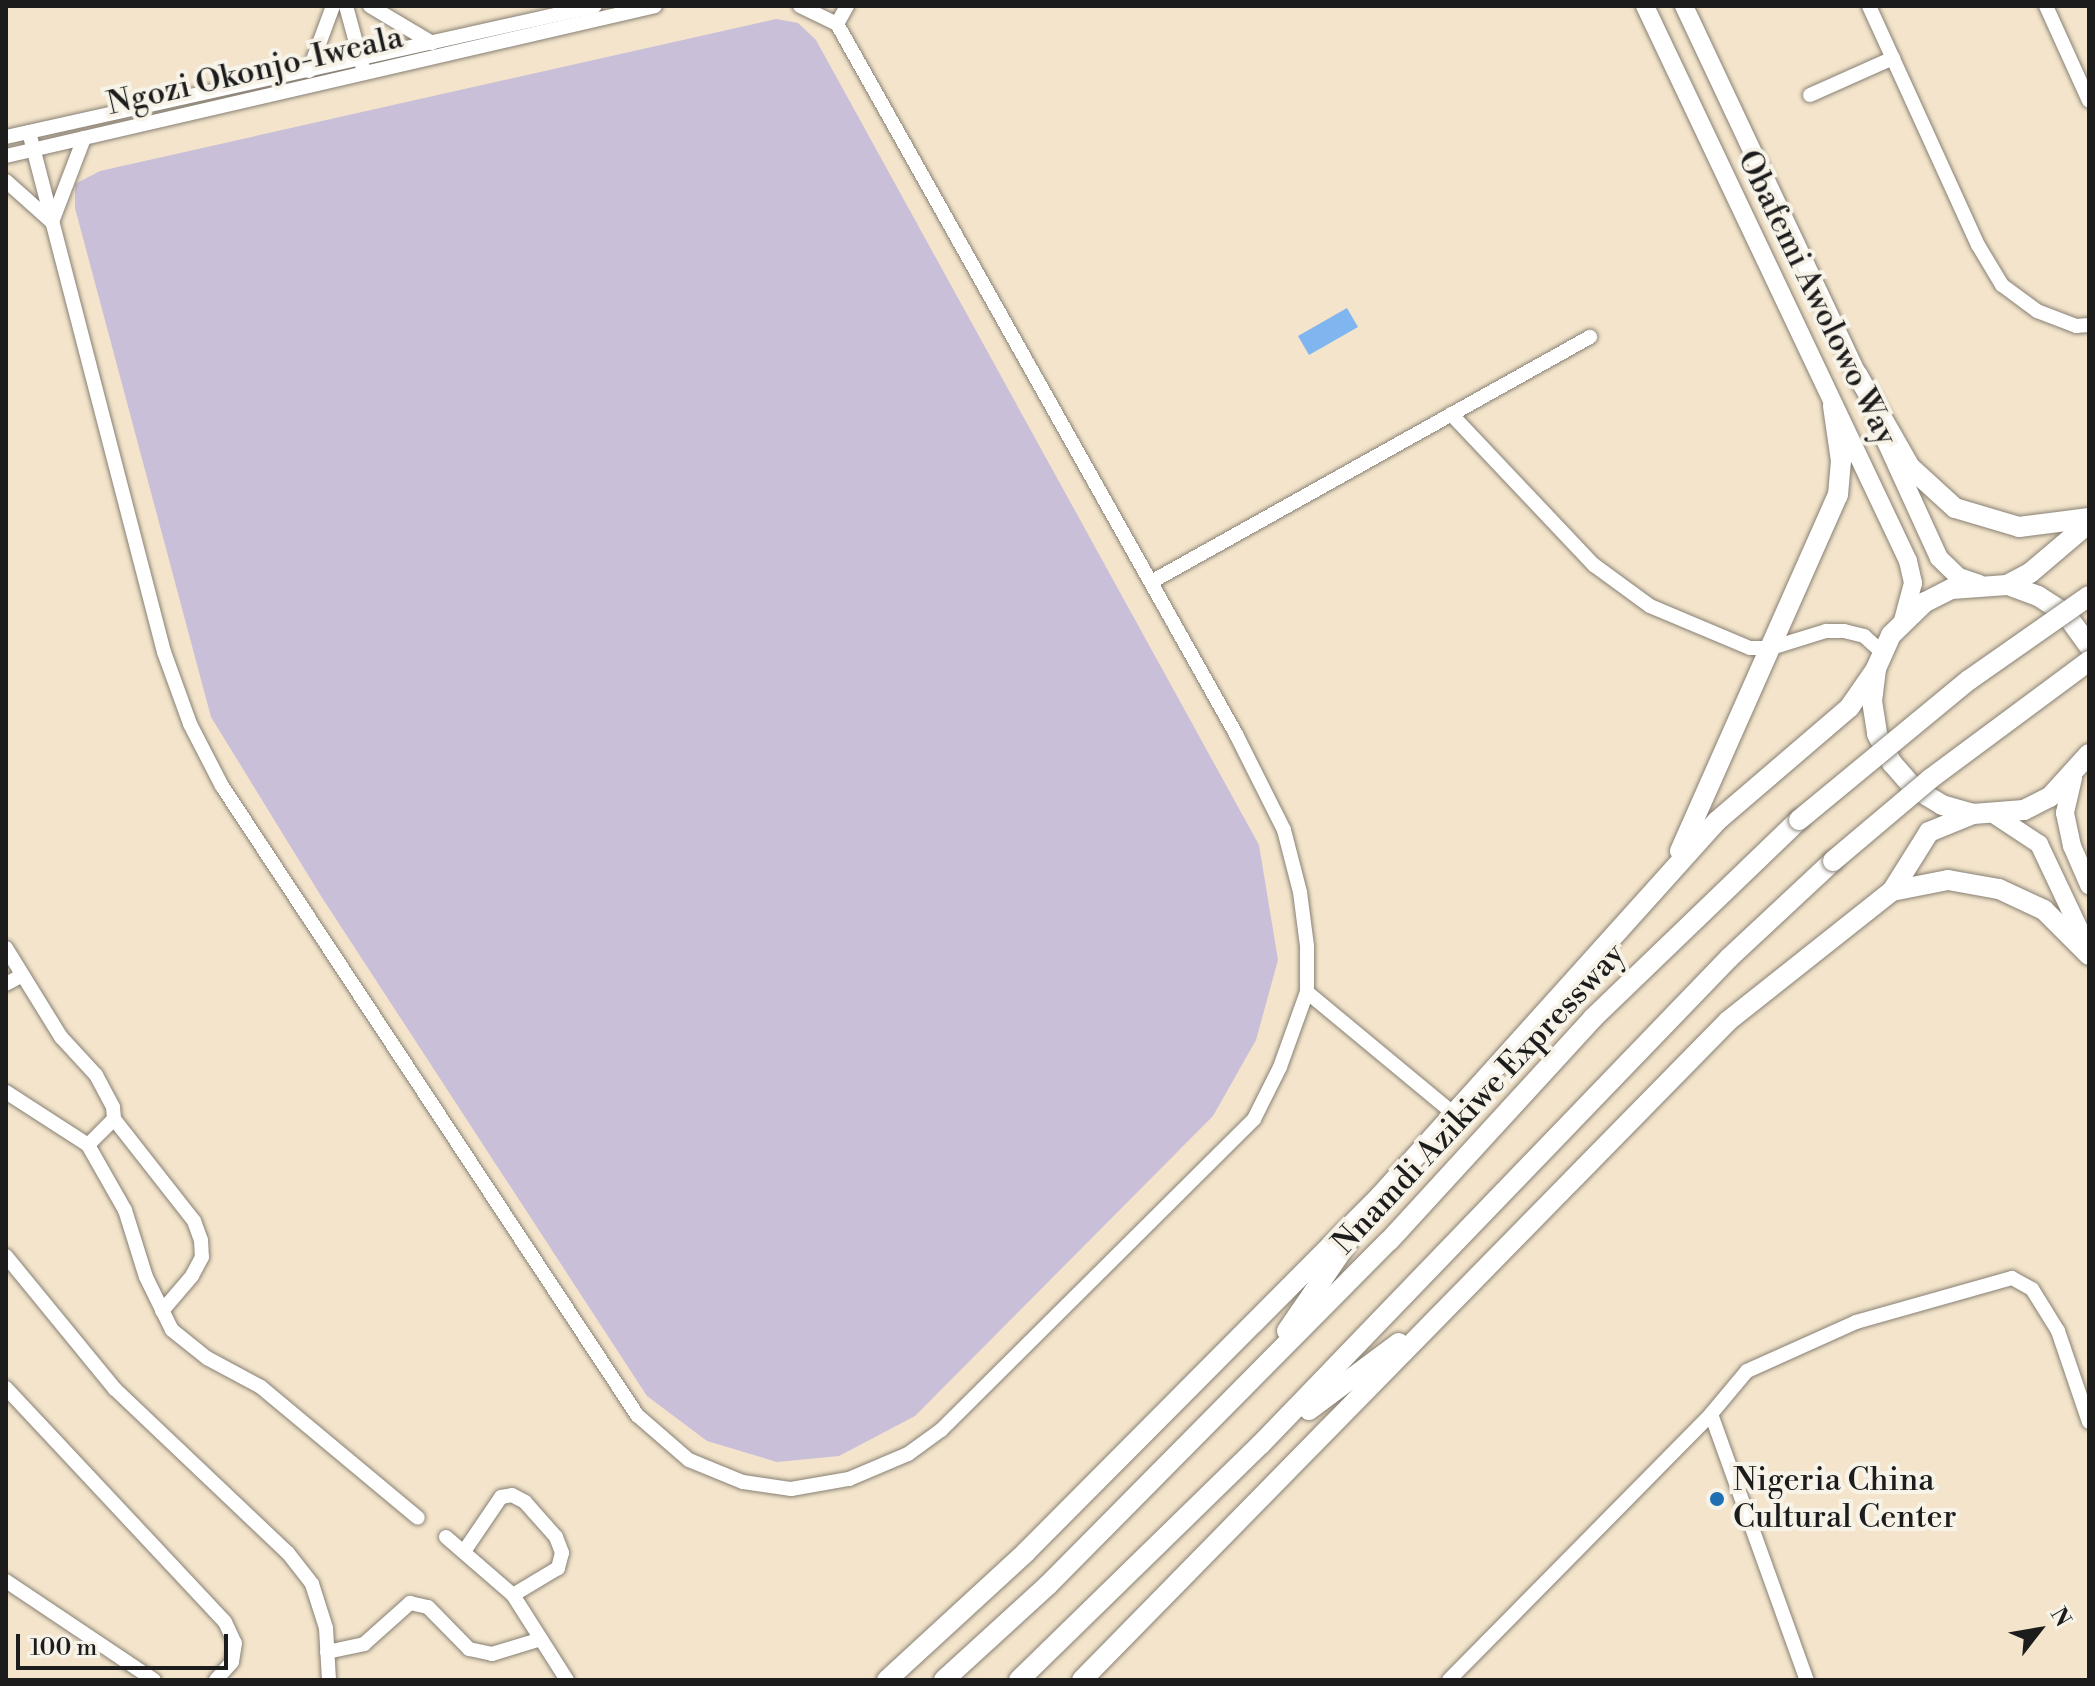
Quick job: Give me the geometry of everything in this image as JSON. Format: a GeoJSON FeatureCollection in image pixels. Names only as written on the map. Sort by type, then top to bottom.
{"type":"FeatureCollection","features":[{"type":"Feature","properties":{"kind":"highway"},"geometry":{"type":"LineString","coordinates":[[1857,374],[1910,467],[1955,508],[2019,527],[2089,520]]}},
{"type":"Feature","properties":{"kind":"highway"},"geometry":{"type":"LineString","coordinates":[[1654,891],[1689,834],[1838,495],[1841,461],[1833,406]]}},
{"type":"Feature","properties":{"kind":"highway"},"geometry":{"type":"LineString","coordinates":[[2007,585],[2030,573],[2089,520]]}},
{"type":"Feature","properties":{"kind":"highway"},"geometry":{"type":"LineString","coordinates":[[1903,620],[1925,602],[1979,584],[2007,585],[2038,596],[2066,614],[2089,646]]}},
{"type":"Feature","properties":{"kind":"highway","name":"Nnamdi Azikiwe Expressway"},"geometry":{"type":"LineString","coordinates":[[944,1680],[1048,1585],[1389,1241],[1593,1018],[1799,820],[1957,690],[2089,596]]}},
{"type":"Feature","properties":{"kind":"highway","name":"Nnamdi Azikiwe Expressway"},"geometry":{"type":"LineString","coordinates":[[887,1680],[1026,1552],[1380,1196],[1654,891],[1758,782],[1849,708],[1903,620]]}},
{"type":"Feature","properties":{"kind":"highway"},"geometry":{"type":"LineString","coordinates":[[1879,660],[1872,701],[1877,734],[1892,763],[1914,788],[1942,805],[1973,814],[1995,815],[2024,810],[2073,778],[2089,754]]}},
{"type":"Feature","properties":{"kind":"highway"},"geometry":{"type":"LineString","coordinates":[[1019,1680],[1260,1445],[1719,968],[1833,861],[1930,779],[2089,661]]}},
{"type":"Feature","properties":{"kind":"highway"},"geometry":{"type":"LineString","coordinates":[[1082,1680],[1262,1501],[1443,1310],[1728,1021],[1892,891],[1929,832],[1973,814]]}},
{"type":"Feature","properties":{"kind":"highway"},"geometry":{"type":"LineString","coordinates":[[1892,891],[1948,880],[1999,889],[2044,910],[2089,953]]}},
{"type":"Feature","properties":{"kind":"highway"},"geometry":{"type":"LineString","coordinates":[[1257,1374],[1380,1196]]}},
{"type":"Feature","properties":{"kind":"highway"},"geometry":{"type":"LineString","coordinates":[[1260,1445],[1443,1310]]}},
{"type":"Feature","properties":{"kind":"main road","name":"Obafemi Awolowo Way"},"geometry":{"type":"LineString","coordinates":[[1645,6],[1908,561],[1913,583],[1903,620]]}},
{"type":"Feature","properties":{"kind":"main road","name":"Obafemi Awolowo Way"},"geometry":{"type":"LineString","coordinates":[[1684,6],[1857,374],[1939,558],[1959,577],[1979,584]]}},
{"type":"Feature","properties":{"kind":"main road"},"geometry":{"type":"LineString","coordinates":[[2073,778],[2065,813],[2072,846],[2089,885]]}},
{"type":"Feature","properties":{"kind":"main road"},"geometry":{"type":"LineString","coordinates":[[1995,815],[2039,844],[2089,953]]}},
{"type":"Feature","properties":{"kind":"street"},"geometry":{"type":"LineString","coordinates":[[309,71],[333,6]]}},
{"type":"Feature","properties":{"kind":"street"},"geometry":{"type":"LineString","coordinates":[[346,6],[365,76]]}},
{"type":"Feature","properties":{"kind":"street"},"geometry":{"type":"LineString","coordinates":[[370,6],[432,43]]}},
{"type":"Feature","properties":{"kind":"street","name":"Ngozi Okonjo-Iweala"},"geometry":{"type":"LineString","coordinates":[[6,137],[595,6]]}},
{"type":"Feature","properties":{"kind":"street","name":"Ngozi Okonjo-Iweala"},"geometry":{"type":"LineString","coordinates":[[6,156],[365,76],[655,6]]}},
{"type":"Feature","properties":{"kind":"street"},"geometry":{"type":"LineString","coordinates":[[29,132],[164,652],[190,724],[222,786],[623,1399],[689,1460],[743,1482],[791,1489],[849,1479],[908,1454],[941,1430],[1254,1119],[1280,1067],[1307,992],[1300,892],[1284,830],[1151,582],[837,24],[800,6]]}},
{"type":"Feature","properties":{"kind":"street"},"geometry":{"type":"LineString","coordinates":[[837,24],[847,6]]}},
{"type":"Feature","properties":{"kind":"street"},"geometry":{"type":"LineString","coordinates":[[1869,6],[1978,245],[2002,285],[2037,311],[2076,326],[2089,325]]}},
{"type":"Feature","properties":{"kind":"street"},"geometry":{"type":"LineString","coordinates":[[2046,6],[2089,101]]}},
{"type":"Feature","properties":{"kind":"street"},"geometry":{"type":"LineString","coordinates":[[1810,95],[1893,58]]}},
{"type":"Feature","properties":{"kind":"street"},"geometry":{"type":"LineString","coordinates":[[52,222],[84,138]]}},
{"type":"Feature","properties":{"kind":"street"},"geometry":{"type":"LineString","coordinates":[[6,181],[52,222]]}},
{"type":"Feature","properties":{"kind":"street"},"geometry":{"type":"LineString","coordinates":[[1151,582],[1590,337]]}},
{"type":"Feature","properties":{"kind":"street"},"geometry":{"type":"LineString","coordinates":[[1451,414],[1569,540],[1626,592],[1734,644],[1771,648],[1826,631],[1844,631],[1864,636],[1879,660]]}},
{"type":"Feature","properties":{"kind":"street"},"geometry":{"type":"LineString","coordinates":[[6,948],[61,1037],[103,1086],[114,1119],[194,1221],[201,1240],[202,1257],[192,1276],[162,1311]]}},
{"type":"Feature","properties":{"kind":"street"},"geometry":{"type":"LineString","coordinates":[[6,984],[22,975]]}},
{"type":"Feature","properties":{"kind":"street"},"geometry":{"type":"LineString","coordinates":[[1307,992],[1454,1114]]}},
{"type":"Feature","properties":{"kind":"street"},"geometry":{"type":"LineString","coordinates":[[6,1092],[88,1145],[125,1210],[162,1311],[183,1340],[261,1387],[418,1518]]}},
{"type":"Feature","properties":{"kind":"street"},"geometry":{"type":"LineString","coordinates":[[88,1145],[114,1119]]}},
{"type":"Feature","properties":{"kind":"street"},"geometry":{"type":"LineString","coordinates":[[6,1256],[115,1389],[288,1553],[312,1584],[327,1652],[329,1680]]}},
{"type":"Feature","properties":{"kind":"street"},"geometry":{"type":"LineString","coordinates":[[1449,1680],[1711,1414],[1747,1371],[1856,1322],[2012,1278],[2032,1289],[2058,1331],[2089,1422]]}},
{"type":"Feature","properties":{"kind":"street"},"geometry":{"type":"LineString","coordinates":[[6,1388],[225,1622],[235,1643],[232,1662],[216,1680]]}},
{"type":"Feature","properties":{"kind":"street"},"geometry":{"type":"LineString","coordinates":[[1711,1414],[1807,1680]]}},
{"type":"Feature","properties":{"kind":"street"},"geometry":{"type":"LineString","coordinates":[[465,1550],[501,1497],[512,1495],[525,1502],[556,1537],[562,1553],[558,1568],[513,1595]]}},
{"type":"Feature","properties":{"kind":"street"},"geometry":{"type":"LineString","coordinates":[[446,1537],[465,1550],[513,1595],[567,1680]]}},
{"type":"Feature","properties":{"kind":"street"},"geometry":{"type":"LineString","coordinates":[[6,1581],[154,1680]]}},
{"type":"Feature","properties":{"kind":"street"},"geometry":{"type":"LineString","coordinates":[[327,1652],[364,1644],[410,1603],[428,1607],[469,1649],[492,1654],[541,1639]]}},
{"type":"Feature","properties":{"kind":"shaded area"},"geometry":{"type":"Polygon","coordinates":[[[776,19],[798,23],[816,40],[1259,845],[1278,960],[1256,1040],[1213,1116],[915,1416],[839,1456],[777,1462],[707,1441],[647,1396],[321,896],[211,717],[75,208],[75,184],[100,171],[776,19]]]}},
{"type":"Feature","properties":{"kind":"water"},"geometry":{"type":"Polygon","coordinates":[[[1347,308],[1358,327],[1309,355],[1298,336],[1347,308]]]}},
{"type":"Feature","properties":{"kind":"place","name":"Nigeria China Cultural Center"},"geometry":{"type":"Point","coordinates":[1717,1499]}}]}
